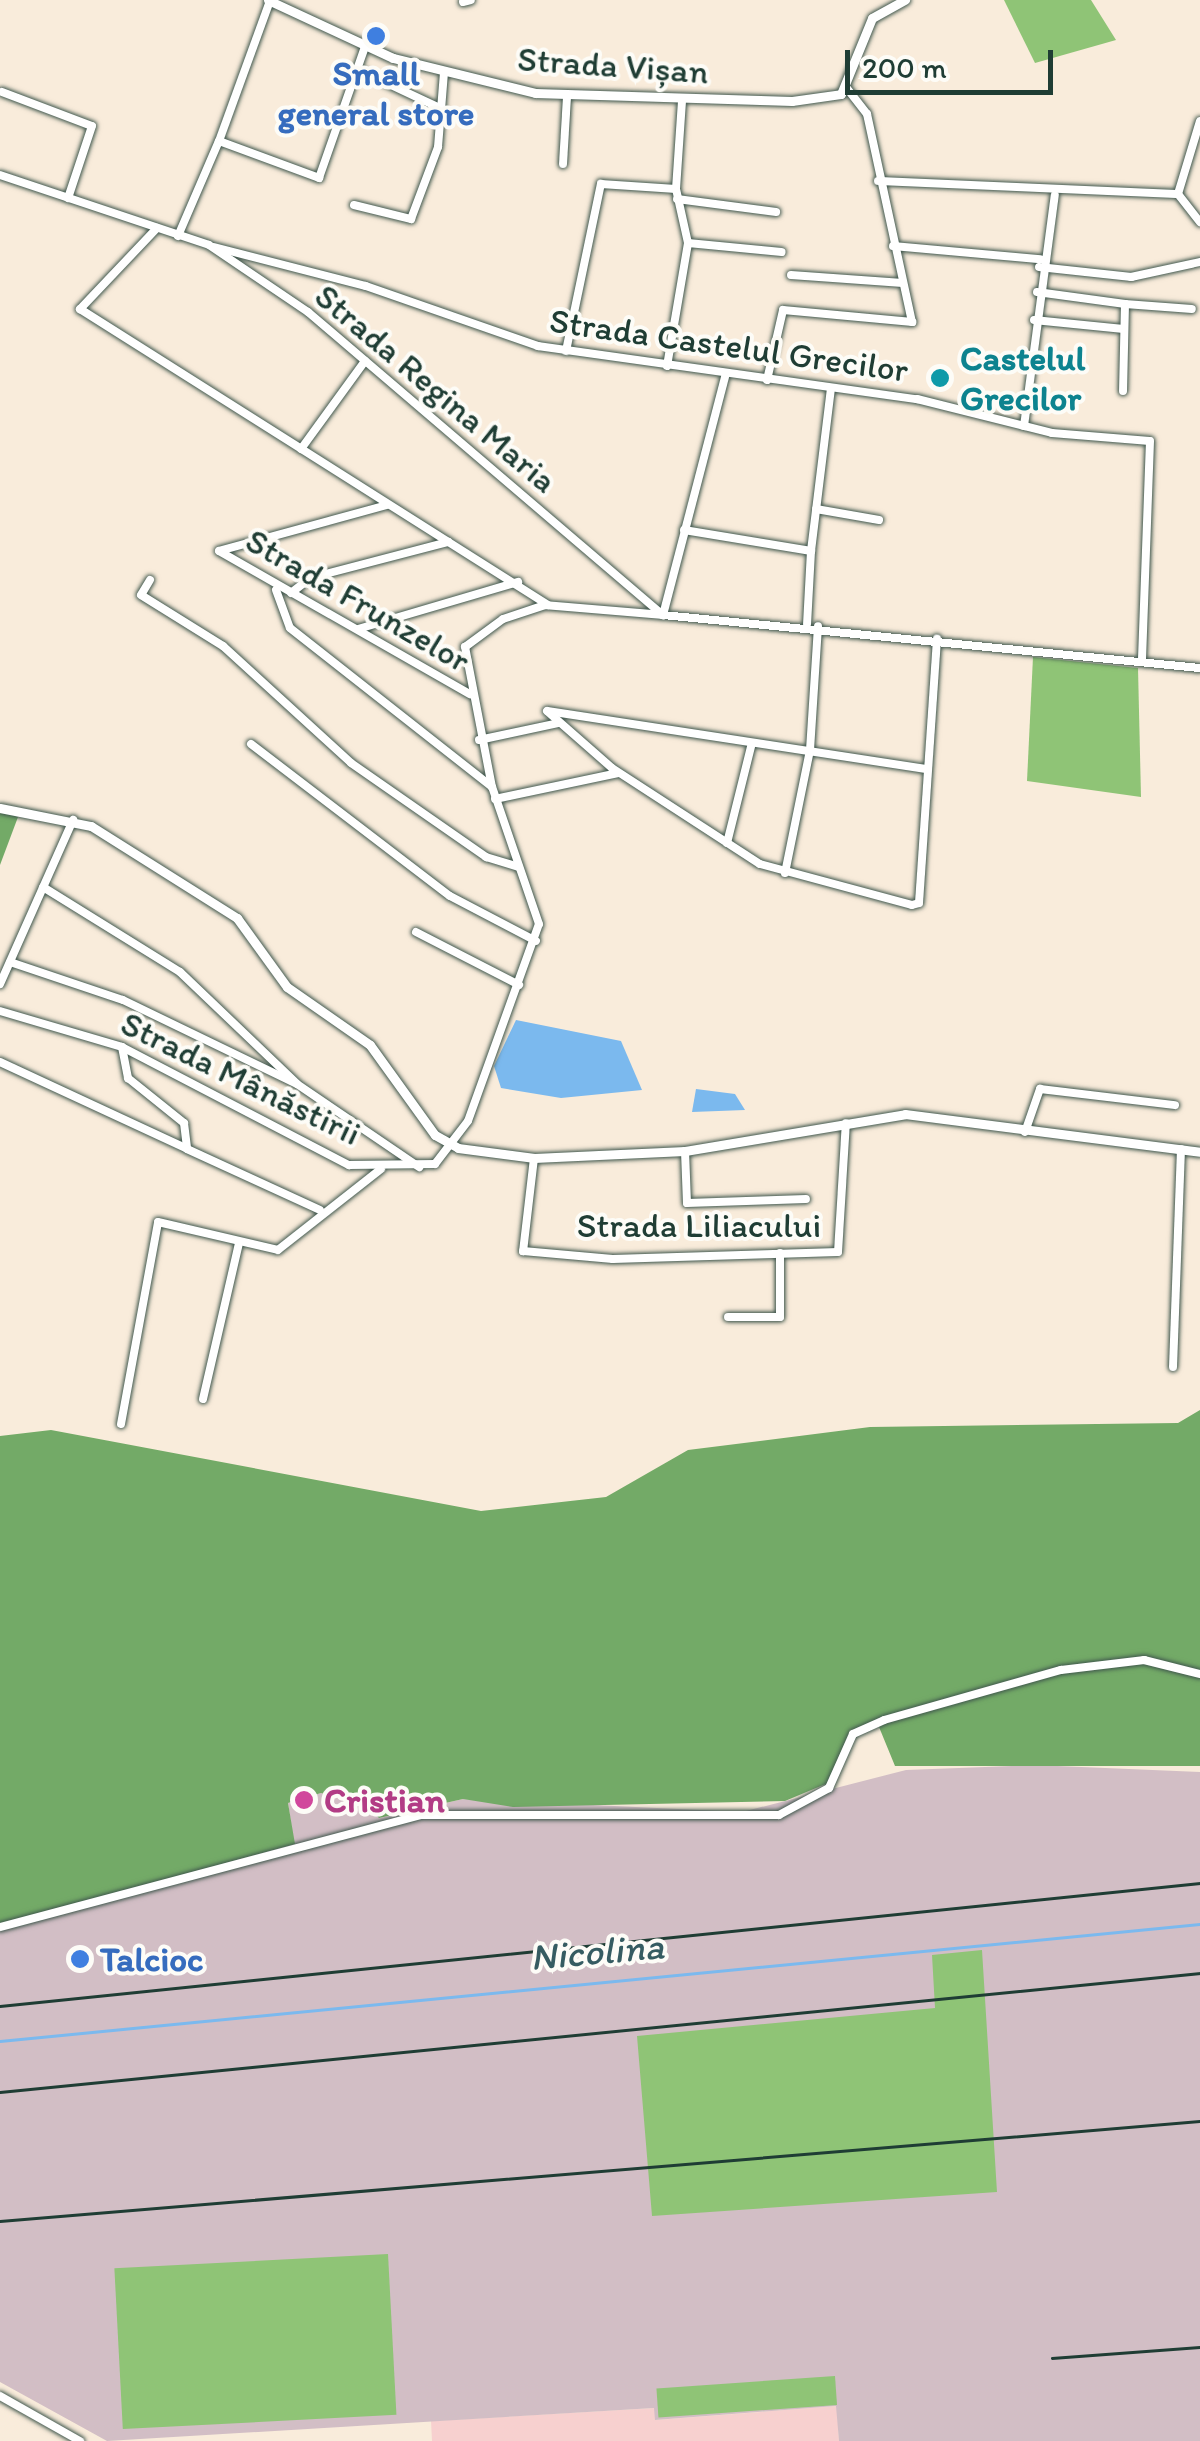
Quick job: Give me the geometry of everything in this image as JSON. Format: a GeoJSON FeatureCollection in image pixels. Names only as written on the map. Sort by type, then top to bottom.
{"type":"FeatureCollection","features":[{"type":"Feature","properties":{"kind":"street"},"geometry":{"type":"LineString","coordinates":[[178,236],[219,140],[269,0]]}},
{"type":"Feature","properties":{"kind":"street","name":"Strada Vișan"},"geometry":{"type":"LineString","coordinates":[[269,0],[365,47],[444,72],[567,96],[830,99],[846,88]]}},
{"type":"Feature","properties":{"kind":"street"},"geometry":{"type":"LineString","coordinates":[[767,380],[783,310],[908,324],[867,114],[846,88],[864,31],[889,2],[905,0]]}},
{"type":"Feature","properties":{"kind":"street"},"geometry":{"type":"LineString","coordinates":[[219,140],[319,178],[365,47]]}},
{"type":"Feature","properties":{"kind":"street"},"geometry":{"type":"LineString","coordinates":[[359,70],[442,109]]}},
{"type":"Feature","properties":{"kind":"street"},"geometry":{"type":"LineString","coordinates":[[354,205],[411,219],[442,109],[444,72]]}},
{"type":"Feature","properties":{"kind":"street"},"geometry":{"type":"LineString","coordinates":[[2,92],[92,126],[68,198]]}},
{"type":"Feature","properties":{"kind":"street"},"geometry":{"type":"LineString","coordinates":[[562,164],[567,96]]}},
{"type":"Feature","properties":{"kind":"street"},"geometry":{"type":"LineString","coordinates":[[667,366],[688,243],[677,194],[682,100]]}},
{"type":"Feature","properties":{"kind":"street"},"geometry":{"type":"LineString","coordinates":[[1178,194],[1200,121]]}},
{"type":"Feature","properties":{"kind":"street","name":"Strada Regina Maria"},"geometry":{"type":"LineString","coordinates":[[0,175],[209,246],[365,361],[663,616]]}},
{"type":"Feature","properties":{"kind":"street"},"geometry":{"type":"LineString","coordinates":[[878,181],[1054,195],[1178,194]]}},
{"type":"Feature","properties":{"kind":"street"},"geometry":{"type":"LineString","coordinates":[[566,352],[601,184],[776,212]]}},
{"type":"Feature","properties":{"kind":"street"},"geometry":{"type":"LineString","coordinates":[[1178,194],[1200,222]]}},
{"type":"Feature","properties":{"kind":"street"},"geometry":{"type":"LineString","coordinates":[[1024,426],[1040,263],[1054,195]]}},
{"type":"Feature","properties":{"kind":"street"},"geometry":{"type":"LineString","coordinates":[[157,228],[78,307],[388,505],[518,582],[548,605]]}},
{"type":"Feature","properties":{"kind":"street"},"geometry":{"type":"LineString","coordinates":[[688,243],[782,252]]}},
{"type":"Feature","properties":{"kind":"street","name":"Strada Castelul Grecilor"},"geometry":{"type":"LineString","coordinates":[[209,246],[566,352],[831,388],[1024,426],[1150,441],[1142,662]]}},
{"type":"Feature","properties":{"kind":"street"},"geometry":{"type":"LineString","coordinates":[[893,246],[1130,277],[1200,262]]}},
{"type":"Feature","properties":{"kind":"street"},"geometry":{"type":"LineString","coordinates":[[792,274],[903,283]]}},
{"type":"Feature","properties":{"kind":"street"},"geometry":{"type":"LineString","coordinates":[[1037,292],[1192,309]]}},
{"type":"Feature","properties":{"kind":"street"},"geometry":{"type":"LineString","coordinates":[[1123,392],[1124,304]]}},
{"type":"Feature","properties":{"kind":"street"},"geometry":{"type":"LineString","coordinates":[[1034,320],[1124,328]]}},
{"type":"Feature","properties":{"kind":"street"},"geometry":{"type":"LineString","coordinates":[[301,450],[365,361]]}},
{"type":"Feature","properties":{"kind":"street"},"geometry":{"type":"LineString","coordinates":[[663,616],[726,374]]}},
{"type":"Feature","properties":{"kind":"street"},"geometry":{"type":"LineString","coordinates":[[807,624],[811,551],[831,388]]}},
{"type":"Feature","properties":{"kind":"street","name":"Strada Frunzelor"},"geometry":{"type":"LineString","coordinates":[[388,505],[219,546],[276,590],[291,593],[470,694]]}},
{"type":"Feature","properties":{"kind":"street"},"geometry":{"type":"LineString","coordinates":[[816,509],[879,520]]}},
{"type":"Feature","properties":{"kind":"street"},"geometry":{"type":"LineString","coordinates":[[684,530],[811,551]]}},
{"type":"Feature","properties":{"kind":"street"},"geometry":{"type":"LineString","coordinates":[[291,593],[310,578],[448,542]]}},
{"type":"Feature","properties":{"kind":"street"},"geometry":{"type":"LineString","coordinates":[[150,580],[141,595],[223,646],[351,763],[472,848],[520,867]]}},
{"type":"Feature","properties":{"kind":"street"},"geometry":{"type":"LineString","coordinates":[[358,629],[518,582]]}},
{"type":"Feature","properties":{"kind":"street"},"geometry":{"type":"LineString","coordinates":[[276,590],[290,628],[492,787]]}},
{"type":"Feature","properties":{"kind":"street"},"geometry":{"type":"LineString","coordinates":[[453,1146],[536,940],[538,914],[495,799],[479,740],[470,694],[470,639],[548,605],[807,624],[1200,668]]}},
{"type":"Feature","properties":{"kind":"street"},"geometry":{"type":"LineString","coordinates":[[784,872],[810,750],[818,626]]}},
{"type":"Feature","properties":{"kind":"street"},"geometry":{"type":"LineString","coordinates":[[926,769],[547,711],[619,772],[727,843],[784,872],[918,903],[937,639]]}},
{"type":"Feature","properties":{"kind":"street"},"geometry":{"type":"LineString","coordinates":[[479,740],[560,722]]}},
{"type":"Feature","properties":{"kind":"street"},"geometry":{"type":"LineString","coordinates":[[727,843],[752,743]]}},
{"type":"Feature","properties":{"kind":"street"},"geometry":{"type":"LineString","coordinates":[[250,744],[450,896],[536,940]]}},
{"type":"Feature","properties":{"kind":"street"},"geometry":{"type":"LineString","coordinates":[[495,799],[619,772]]}},
{"type":"Feature","properties":{"kind":"street"},"geometry":{"type":"LineString","coordinates":[[0,808],[35,822],[73,820],[245,924],[287,987],[370,1045],[434,1135],[453,1146],[534,1158],[686,1151],[846,1123],[925,1115],[1025,1132],[1200,1152]]}},
{"type":"Feature","properties":{"kind":"street"},"geometry":{"type":"LineString","coordinates":[[0,984],[73,820]]}},
{"type":"Feature","properties":{"kind":"street"},"geometry":{"type":"LineString","coordinates":[[43,887],[180,972],[297,1084]]}},
{"type":"Feature","properties":{"kind":"street"},"geometry":{"type":"LineString","coordinates":[[416,932],[519,986]]}},
{"type":"Feature","properties":{"kind":"street"},"geometry":{"type":"LineString","coordinates":[[10,962],[122,1000],[297,1084],[419,1167]]}},
{"type":"Feature","properties":{"kind":"street","name":"Strada Mânăstirii"},"geometry":{"type":"LineString","coordinates":[[0,1011],[122,1047],[349,1165],[381,1169],[419,1167],[453,1146]]}},
{"type":"Feature","properties":{"kind":"street"},"geometry":{"type":"LineString","coordinates":[[122,1047],[132,1084],[184,1123],[188,1149]]}},
{"type":"Feature","properties":{"kind":"street"},"geometry":{"type":"LineString","coordinates":[[0,1062],[320,1210]]}},
{"type":"Feature","properties":{"kind":"street"},"geometry":{"type":"LineString","coordinates":[[1025,1132],[1043,1088],[1175,1106]]}},
{"type":"Feature","properties":{"kind":"street","name":"Strada Liliacului"},"geometry":{"type":"LineString","coordinates":[[534,1158],[523,1251],[613,1259],[844,1251],[846,1123]]}},
{"type":"Feature","properties":{"kind":"street"},"geometry":{"type":"LineString","coordinates":[[1174,1367],[1181,1149]]}},
{"type":"Feature","properties":{"kind":"street"},"geometry":{"type":"LineString","coordinates":[[686,1151],[687,1203],[806,1200]]}},
{"type":"Feature","properties":{"kind":"street"},"geometry":{"type":"LineString","coordinates":[[349,1165],[351,1185]]}},
{"type":"Feature","properties":{"kind":"street"},"geometry":{"type":"LineString","coordinates":[[121,1424],[158,1222],[278,1250],[351,1185],[381,1169]]}},
{"type":"Feature","properties":{"kind":"street"},"geometry":{"type":"LineString","coordinates":[[204,1398],[240,1243]]}},
{"type":"Feature","properties":{"kind":"street"},"geometry":{"type":"LineString","coordinates":[[728,1317],[780,1317],[780,1253]]}},
{"type":"Feature","properties":{"kind":"street"},"geometry":{"type":"LineString","coordinates":[[0,1927],[420,1815],[779,1815],[829,1788],[848,1741],[866,1726],[1061,1670],[1144,1660],[1200,1674]]}},
{"type":"Feature","properties":{"kind":"street"},"geometry":{"type":"LineString","coordinates":[[0,2396],[80,2441]]}},
{"type":"Feature","properties":{"kind":"shaded area"},"geometry":{"type":"Polygon","coordinates":[[[1034,1765],[1200,1772],[1200,2441],[839,2441],[836,2406],[655,2420],[654,2408],[107,2441],[0,2382],[0,1925],[294,1844],[288,1803],[321,1793],[368,1805],[380,1818],[463,1799],[742,1812],[906,1770],[1034,1765]]]}},
{"type":"Feature","properties":{"kind":"shaded area"},"geometry":{"type":"Polygon","coordinates":[[[837,2406],[839,2441],[432,2441],[431,2421],[655,2408],[656,2420],[837,2406]]]}},
{"type":"Feature","properties":{"kind":"green space"},"geometry":{"type":"Polygon","coordinates":[[[1004,0],[1091,0],[1116,40],[1035,63],[1004,0]]]}},
{"type":"Feature","properties":{"kind":"green space"},"geometry":{"type":"Polygon","coordinates":[[[1033,657],[1138,668],[1141,797],[1027,781],[1033,657]]]}},
{"type":"Feature","properties":{"kind":"green space"},"geometry":{"type":"Polygon","coordinates":[[[0,808],[18,817],[0,865],[0,808]]]}},
{"type":"Feature","properties":{"kind":"green space"},"geometry":{"type":"Polygon","coordinates":[[[1200,1410],[1200,1766],[895,1766],[879,1727],[850,1730],[828,1783],[785,1801],[513,1807],[463,1799],[379,1818],[368,1806],[321,1793],[288,1803],[295,1844],[0,1925],[0,1436],[51,1430],[481,1511],[606,1497],[688,1450],[870,1427],[1178,1423],[1200,1410]]]}},
{"type":"Feature","properties":{"kind":"green space"},"geometry":{"type":"Polygon","coordinates":[[[982,1950],[997,2192],[652,2216],[637,2036],[935,2008],[932,1955],[982,1950]]]}},
{"type":"Feature","properties":{"kind":"green space"},"geometry":{"type":"Polygon","coordinates":[[[388,2254],[396,2415],[123,2429],[114,2268],[388,2254]]]}},
{"type":"Feature","properties":{"kind":"green space"},"geometry":{"type":"Polygon","coordinates":[[[835,2376],[837,2405],[658,2417],[656,2388],[835,2376]]]}},
{"type":"Feature","properties":{"kind":"water"},"geometry":{"type":"Polygon","coordinates":[[[516,1020],[621,1041],[642,1090],[561,1098],[501,1088],[494,1066],[516,1020]]]}},
{"type":"Feature","properties":{"kind":"water"},"geometry":{"type":"Polygon","coordinates":[[[696,1089],[735,1094],[745,1110],[692,1112],[696,1089]]]}},
{"type":"Feature","properties":{"kind":"waterway","name":"Nicolina"},"geometry":{"type":"LineString","coordinates":[[0,2041],[1200,1924]]}},
{"type":"Feature","properties":{"kind":"railway"},"geometry":{"type":"LineString","coordinates":[[0,2006],[1200,1883]]}},
{"type":"Feature","properties":{"kind":"railway"},"geometry":{"type":"LineString","coordinates":[[0,2092],[1200,1973]]}},
{"type":"Feature","properties":{"kind":"railway"},"geometry":{"type":"LineString","coordinates":[[0,2221],[1200,2121]]}},
{"type":"Feature","properties":{"kind":"railway"},"geometry":{"type":"LineString","coordinates":[[1052,2358],[1200,2347]]}},
{"type":"Feature","properties":{"kind":"place","name":"Small general store"},"geometry":{"type":"Point","coordinates":[376,36]}},
{"type":"Feature","properties":{"kind":"place","name":"Castelul Grecilor"},"geometry":{"type":"Point","coordinates":[940,378]}},
{"type":"Feature","properties":{"kind":"place","name":"Cristian"},"geometry":{"type":"Point","coordinates":[304,1800]}},
{"type":"Feature","properties":{"kind":"place","name":"Talcioc"},"geometry":{"type":"Point","coordinates":[80,1959]}}]}
